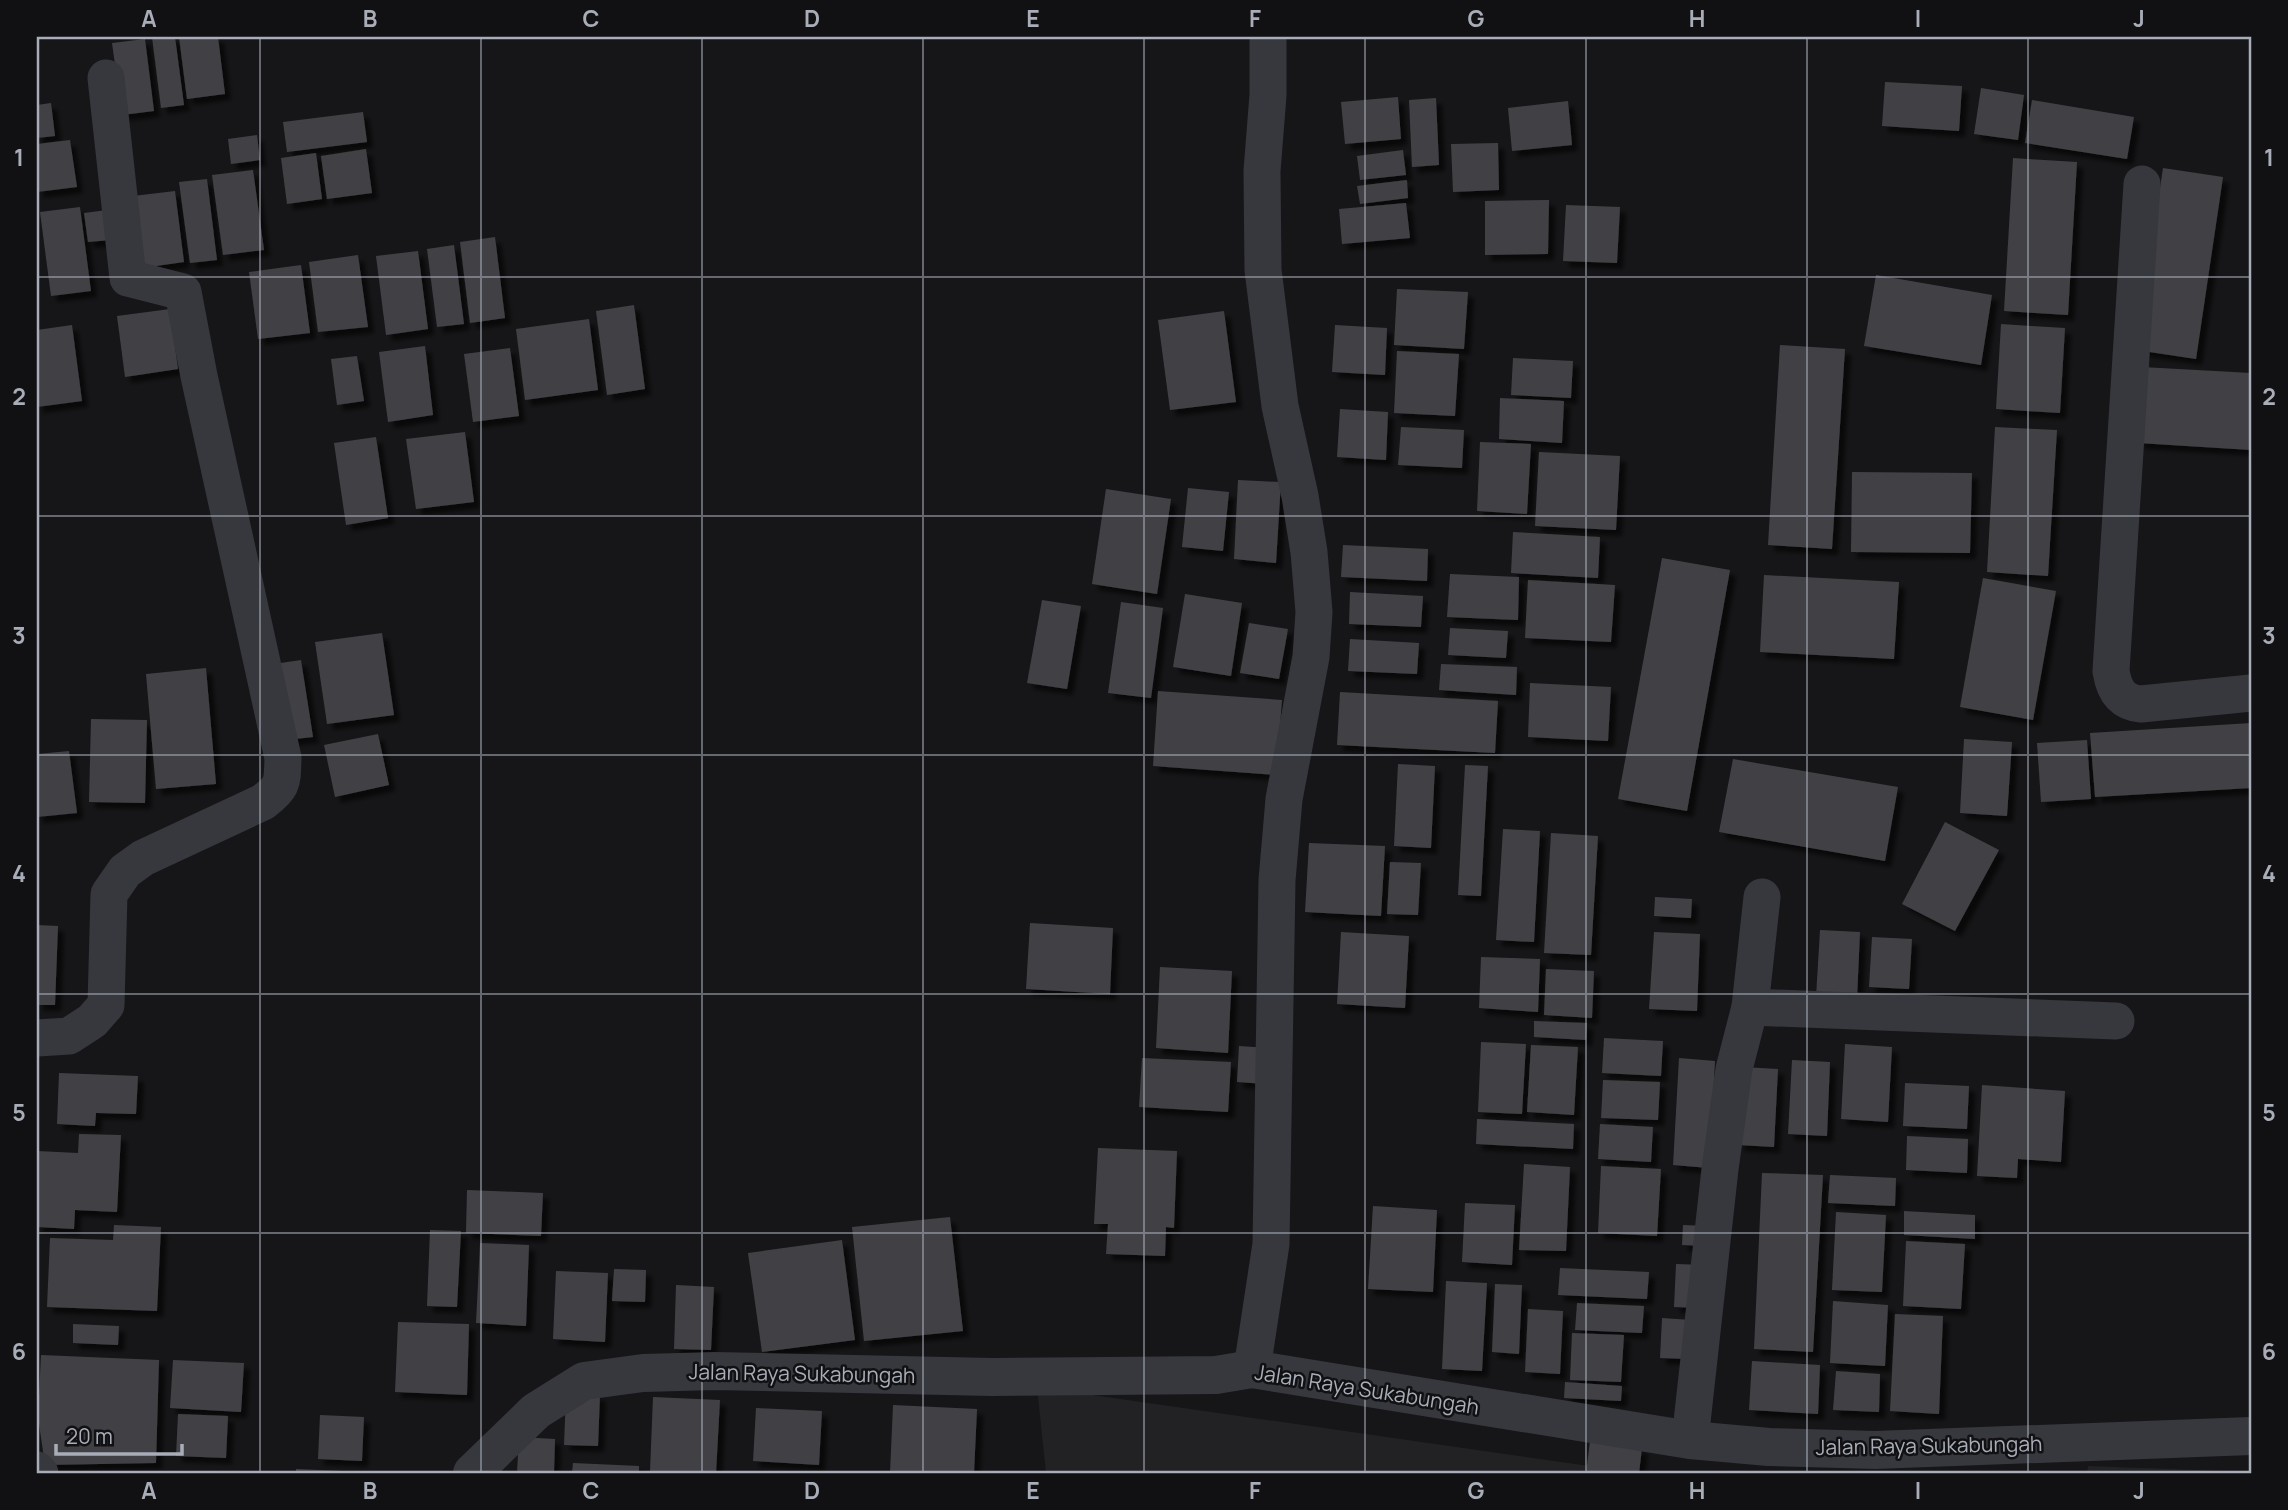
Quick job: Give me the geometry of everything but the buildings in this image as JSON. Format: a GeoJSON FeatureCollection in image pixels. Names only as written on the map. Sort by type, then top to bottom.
{"type":"FeatureCollection","features":[{"type":"Feature","properties":{"kind":"street"},"geometry":{"type":"LineString","coordinates":[[1252,1369],[1271,1244],[1277,880],[1280,840],[1284,799],[1311,657],[1314,612],[1309,552],[1280,406],[1263,270],[1262,171],[1268,95],[1268,37]]}},
{"type":"Feature","properties":{"kind":"street"},"geometry":{"type":"LineString","coordinates":[[37,1038],[69,1037],[92,1021],[106,1005],[108,894],[125,871],[143,858],[263,802],[278,790],[282,778],[283,758],[183,292],[128,278],[106,78]]}},
{"type":"Feature","properties":{"kind":"street"},"geometry":{"type":"LineString","coordinates":[[2141,184],[2111,671],[2113,684],[2119,696],[2131,703],[2141,704],[2251,693]]}},
{"type":"Feature","properties":{"kind":"street"},"geometry":{"type":"LineString","coordinates":[[1690,1440],[1720,1169],[1734,1069],[1750,1007],[1762,897]]}},
{"type":"Feature","properties":{"kind":"street"},"geometry":{"type":"LineString","coordinates":[[1750,1007],[2116,1021]]}},
{"type":"Feature","properties":{"kind":"street","name":"Jalan Raya Sukabungah"},"geometry":{"type":"LineString","coordinates":[[472,1473],[536,1411],[584,1381],[643,1373],[715,1371],[992,1377],[1216,1375],[1252,1369],[1690,1440],[1769,1447],[1875,1450],[2251,1436]]}},
{"type":"Feature","properties":{"kind":"shaded area"},"geometry":{"type":"Polygon","coordinates":[[[1037,1387],[1638,1473],[1046,1473],[1037,1387]]]}},
{"type":"Feature","properties":{"kind":"shaded area"},"geometry":{"type":"Polygon","coordinates":[[[2088,1466],[2251,1472],[2251,1473],[2087,1473],[2088,1466]]]}}]}
